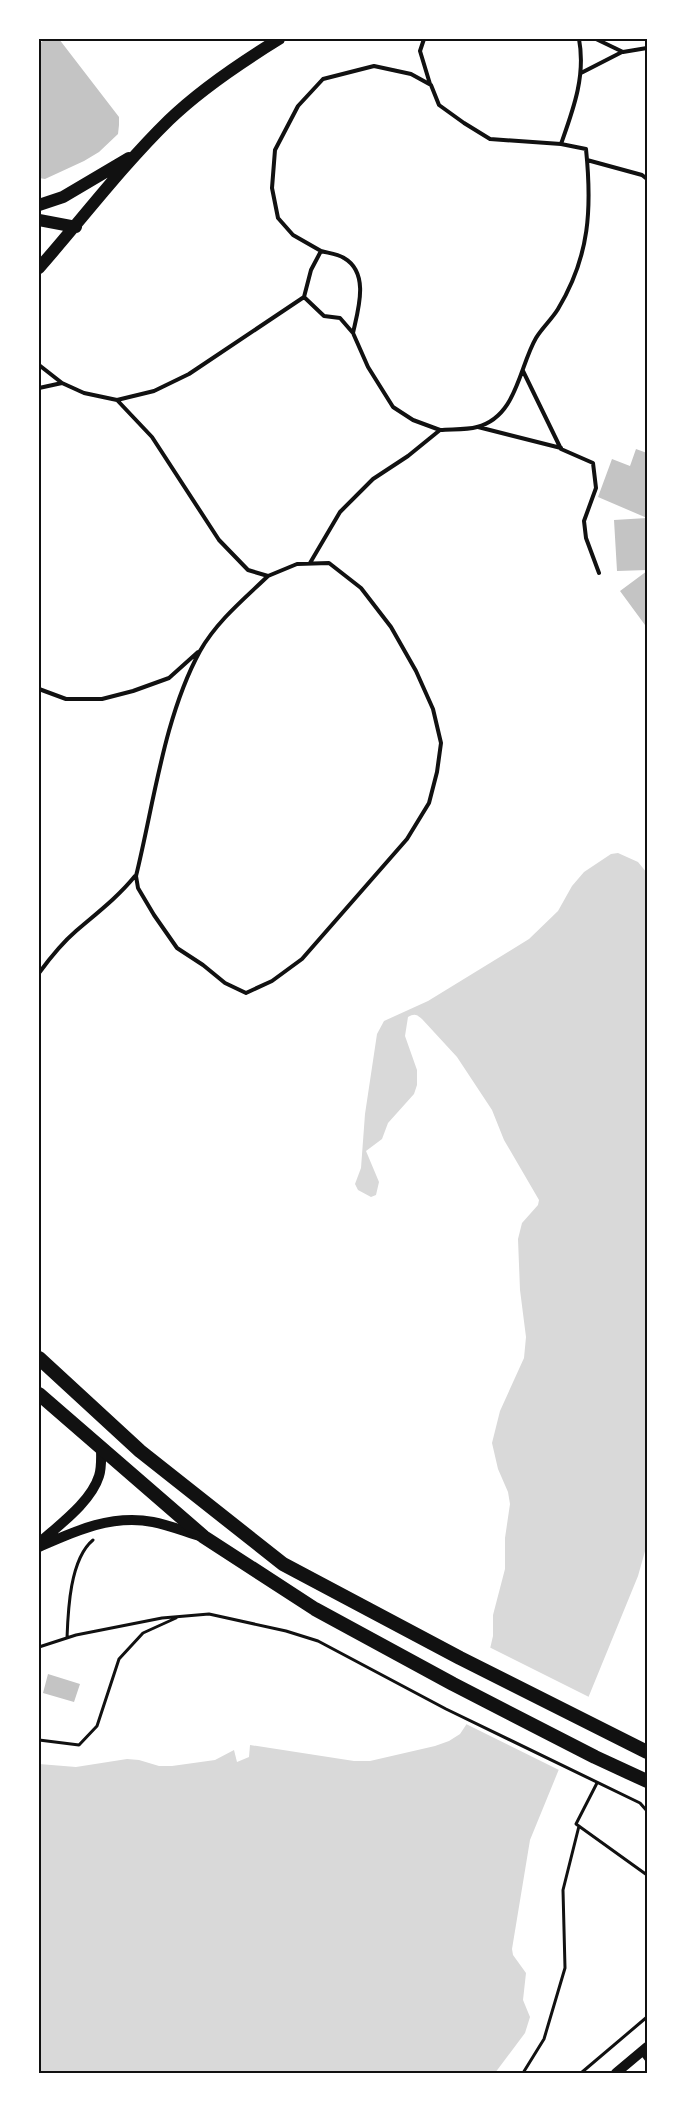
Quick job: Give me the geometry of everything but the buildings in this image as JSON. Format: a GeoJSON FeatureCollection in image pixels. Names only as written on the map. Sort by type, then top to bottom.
{"type":"FeatureCollection","features":[{"type":"Feature","properties":{"kind":"highway"},"geometry":{"type":"LineString","coordinates":[[39,1358],[140,1451],[283,1564],[460,1658],[647,1752]]}},
{"type":"Feature","properties":{"kind":"highway"},"geometry":{"type":"LineString","coordinates":[[39,1394],[204,1537],[315,1609],[453,1684],[647,1781]]}},
{"type":"Feature","properties":{"kind":"main road"},"geometry":{"type":"LineString","coordinates":[[39,268],[169,120],[243,62],[279,39]]}},
{"type":"Feature","properties":{"kind":"main road"},"geometry":{"type":"LineString","coordinates":[[39,206],[60,199],[84,186],[140,151]]}},
{"type":"Feature","properties":{"kind":"main road"},"geometry":{"type":"LineString","coordinates":[[39,220],[76,227]]}},
{"type":"Feature","properties":{"kind":"street"},"geometry":{"type":"LineString","coordinates":[[39,1545],[93,1489],[99,1474],[100,1448]]}},
{"type":"Feature","properties":{"kind":"street"},"geometry":{"type":"LineString","coordinates":[[39,1545],[81,1528],[120,1520],[152,1522],[204,1537]]}},
{"type":"Feature","properties":{"kind":"street"},"geometry":{"type":"LineString","coordinates":[[616,2073],[645,2053]]}},
{"type":"Feature","properties":{"kind":"lane"},"geometry":{"type":"LineString","coordinates":[[424,39],[420,51],[439,105],[464,123],[490,139],[561,144],[586,149],[590,189],[589,219],[584,249],[573,278],[558,310],[536,338],[514,393],[499,415],[478,427]]}},
{"type":"Feature","properties":{"kind":"lane"},"geometry":{"type":"LineString","coordinates":[[561,144],[577,99],[581,73],[579,39]]}},
{"type":"Feature","properties":{"kind":"lane"},"geometry":{"type":"LineString","coordinates":[[596,39],[623,52]]}},
{"type":"Feature","properties":{"kind":"lane"},"geometry":{"type":"LineString","coordinates":[[581,73],[623,52],[647,48]]}},
{"type":"Feature","properties":{"kind":"lane"},"geometry":{"type":"LineString","coordinates":[[353,333],[361,292],[356,269],[345,258],[321,251],[293,235],[278,218],[272,188],[274,150],[298,106],[323,79],[374,66],[411,74],[431,85]]}},
{"type":"Feature","properties":{"kind":"lane"},"geometry":{"type":"LineString","coordinates":[[587,160],[647,178]]}},
{"type":"Feature","properties":{"kind":"lane"},"geometry":{"type":"LineString","coordinates":[[39,365],[62,383],[84,393],[117,400],[154,391],[189,374],[304,297],[311,270],[321,251]]}},
{"type":"Feature","properties":{"kind":"lane"},"geometry":{"type":"LineString","coordinates":[[304,297],[324,316],[340,318],[353,333],[368,368],[393,407],[413,420],[440,430],[478,427],[561,448],[593,463],[596,488],[584,521],[586,538],[599,573]]}},
{"type":"Feature","properties":{"kind":"lane"},"geometry":{"type":"LineString","coordinates":[[522,371],[561,448]]}},
{"type":"Feature","properties":{"kind":"lane"},"geometry":{"type":"LineString","coordinates":[[39,388],[62,383]]}},
{"type":"Feature","properties":{"kind":"lane"},"geometry":{"type":"LineString","coordinates":[[117,400],[152,437],[219,540],[248,570],[268,576]]}},
{"type":"Feature","properties":{"kind":"lane"},"geometry":{"type":"LineString","coordinates":[[310,563],[340,512],[373,478],[408,456],[440,430]]}},
{"type":"Feature","properties":{"kind":"lane"},"geometry":{"type":"LineString","coordinates":[[329,563],[361,588],[391,627],[416,671],[433,709],[441,743],[429,803],[407,839],[302,959],[272,981],[246,993],[225,983],[177,948],[138,888],[136,876],[165,747],[182,691],[201,650],[227,614],[268,576],[297,564],[329,563]]}},
{"type":"Feature","properties":{"kind":"lane"},"geometry":{"type":"LineString","coordinates":[[39,689],[66,699],[102,699],[169,678],[201,650]]}},
{"type":"Feature","properties":{"kind":"lane"},"geometry":{"type":"LineString","coordinates":[[39,973],[54,953],[75,932],[102,910],[136,876]]}},
{"type":"Feature","properties":{"kind":"path"},"geometry":{"type":"LineString","coordinates":[[67,1638],[68,1611],[75,1572],[84,1550],[91,1541],[99,1538]]}},
{"type":"Feature","properties":{"kind":"path"},"geometry":{"type":"LineString","coordinates":[[39,1647],[67,1638],[151,1620],[209,1614],[286,1630],[318,1641],[446,1709],[640,1803],[647,1810]]}},
{"type":"Feature","properties":{"kind":"path"},"geometry":{"type":"LineString","coordinates":[[39,1740],[79,1745],[97,1726],[119,1659],[143,1633],[178,1617]]}},
{"type":"Feature","properties":{"kind":"path"},"geometry":{"type":"LineString","coordinates":[[597,1782],[576,1824],[647,1875]]}},
{"type":"Feature","properties":{"kind":"path"},"geometry":{"type":"LineString","coordinates":[[523,2073],[544,2039],[564,1968],[562,1890],[579,1826]]}},
{"type":"Feature","properties":{"kind":"path"},"geometry":{"type":"LineString","coordinates":[[581,2073],[647,2017]]}},
{"type":"Feature","properties":{"kind":"shaded area"},"geometry":{"type":"Polygon","coordinates":[[[618,853],[638,862],[647,873],[647,1544],[638,1576],[530,1840],[512,1949],[513,1955],[526,1973],[523,2000],[530,2017],[525,2033],[495,2073],[39,2073],[39,1764],[76,1767],[127,1759],[159,1766],[172,1766],[215,1760],[234,1750],[237,1762],[249,1757],[250,1745],[354,1761],[370,1761],[449,1741],[460,1734],[478,1700],[493,1636],[493,1615],[505,1569],[505,1538],[510,1504],[492,1443],[500,1411],[524,1358],[526,1337],[520,1290],[518,1239],[522,1223],[538,1205],[539,1200],[504,1140],[492,1110],[457,1057],[422,1019],[414,1015],[408,1017],[405,1036],[417,1070],[417,1085],[414,1094],[388,1123],[382,1139],[366,1151],[379,1182],[376,1195],[371,1197],[358,1190],[355,1184],[361,1168],[365,1114],[377,1034],[384,1021],[428,1001],[529,939],[558,911],[572,886],[584,872],[611,854],[618,853]]]}},
{"type":"Feature","properties":{"kind":"pier"},"geometry":{"type":"Polygon","coordinates":[[[487,1646],[591,1698],[561,1771],[464,1723],[475,1699],[487,1646]]]}}]}
